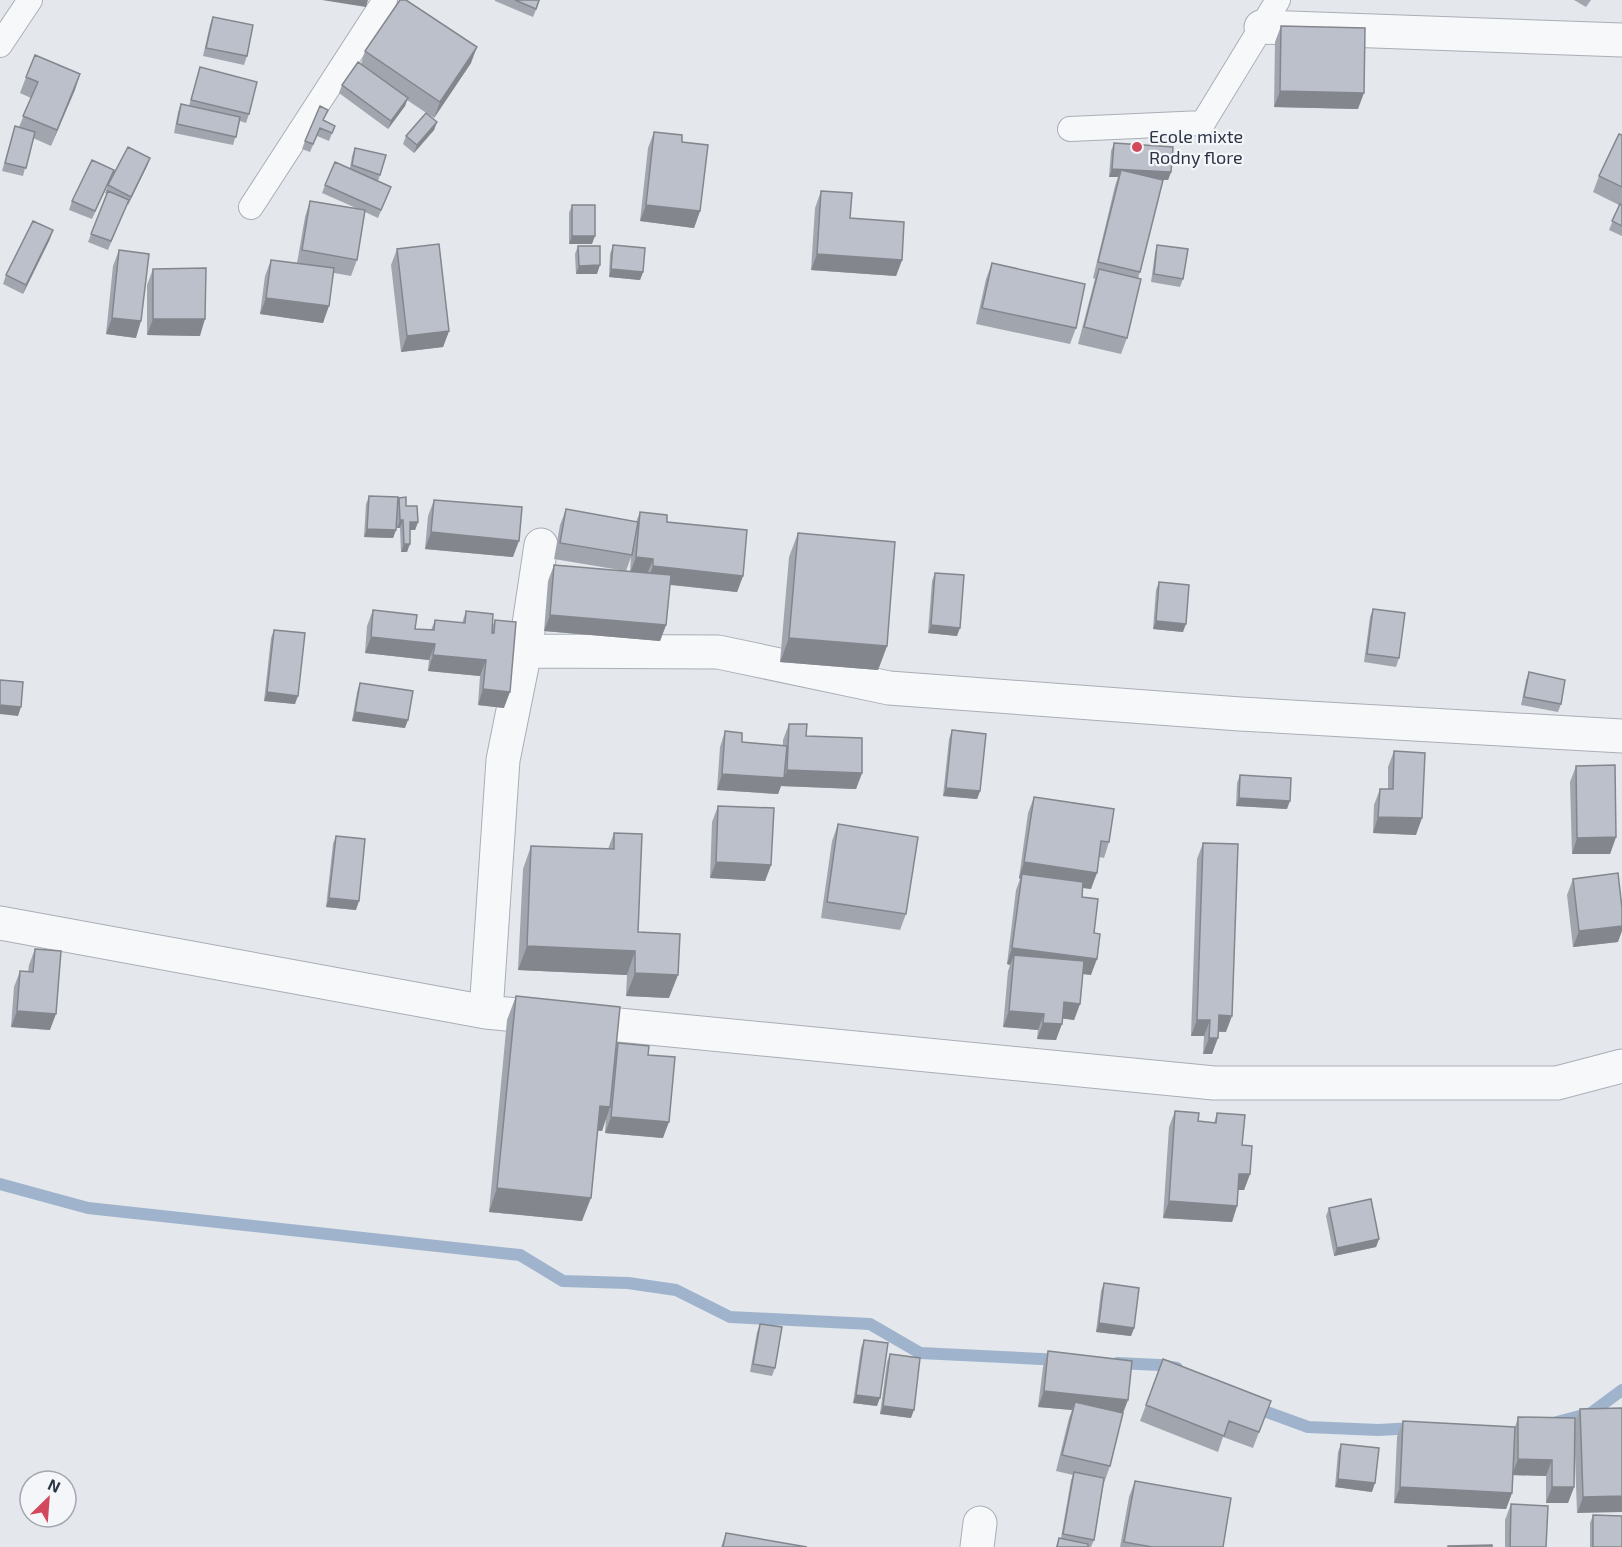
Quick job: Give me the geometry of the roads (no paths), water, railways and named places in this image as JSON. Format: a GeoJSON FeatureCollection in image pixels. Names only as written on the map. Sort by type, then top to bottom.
{"type":"FeatureCollection","features":[{"type":"Feature","properties":{"kind":"street"},"geometry":{"type":"LineString","coordinates":[[1270,14],[1622,40]]}},
{"type":"Feature","properties":{"kind":"street"},"geometry":{"type":"LineString","coordinates":[[486,1012],[503,760],[525,651],[541,545]]}},
{"type":"Feature","properties":{"kind":"street"},"geometry":{"type":"LineString","coordinates":[[525,651],[718,652],[889,688],[1240,714],[1622,736]]}},
{"type":"Feature","properties":{"kind":"street"},"geometry":{"type":"LineString","coordinates":[[0,923],[486,1012],[1214,1083],[1557,1083],[1622,1066]]}},
{"type":"Feature","properties":{"kind":"lane"},"geometry":{"type":"LineString","coordinates":[[0,45],[30,0]]}},
{"type":"Feature","properties":{"kind":"lane"},"geometry":{"type":"LineString","coordinates":[[251,207],[385,0]]}},
{"type":"Feature","properties":{"kind":"lane"},"geometry":{"type":"LineString","coordinates":[[1070,129],[1203,123],[1270,14]]}},
{"type":"Feature","properties":{"kind":"waterway"},"geometry":{"type":"LineString","coordinates":[[0,1184],[88,1208],[520,1255],[563,1281],[628,1283],[676,1290],[730,1317],[870,1324],[920,1353],[1061,1360]]}},
{"type":"Feature","properties":{"kind":"waterway"},"geometry":{"type":"LineString","coordinates":[[1117,1363],[1177,1368]]}},
{"type":"Feature","properties":{"kind":"waterway"},"geometry":{"type":"LineString","coordinates":[[1557,1422],[1591,1413],[1622,1390]]}},
{"type":"Feature","properties":{"kind":"waterway"},"geometry":{"type":"LineString","coordinates":[[1253,1407],[1308,1427],[1378,1430],[1415,1428]]}},
{"type":"Feature","properties":{"kind":"place","name":"Ecole mixte Rodny flore"},"geometry":{"type":"Point","coordinates":[1137,147]}}]}
